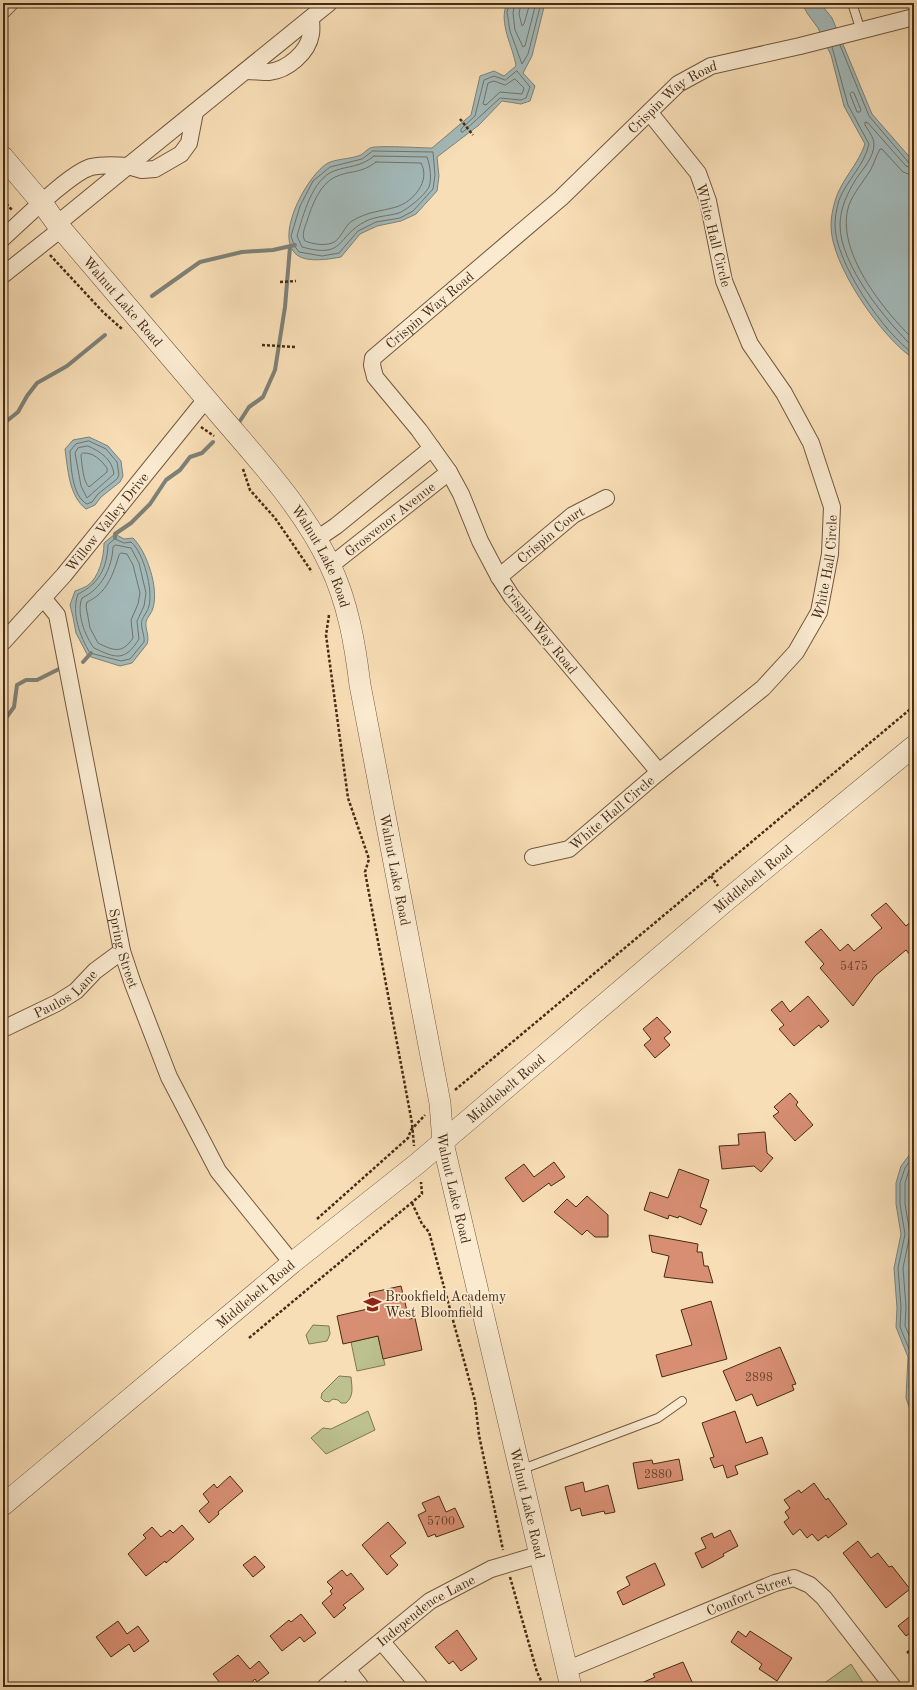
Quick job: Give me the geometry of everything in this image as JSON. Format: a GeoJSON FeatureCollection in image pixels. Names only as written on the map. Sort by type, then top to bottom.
{"type":"FeatureCollection","features":[{"type":"Feature","properties":{"kind":"street"},"geometry":{"type":"LineString","coordinates":[[3,10],[10,3]]}},
{"type":"Feature","properties":{"kind":"street"},"geometry":{"type":"LineString","coordinates":[[3,275],[41,245],[59,227],[128,166],[329,3]]}},
{"type":"Feature","properties":{"kind":"street","name":"Crispin Way Road"},"geometry":{"type":"LineString","coordinates":[[659,772],[512,597],[499,577],[480,541],[462,494],[432,448],[375,377],[372,365],[373,358],[561,198],[650,113],[678,84],[711,66],[821,41],[914,17]]}},
{"type":"Feature","properties":{"kind":"street"},"geometry":{"type":"LineString","coordinates":[[246,71],[270,72],[286,67],[296,59],[306,47],[311,34],[311,18]]}},
{"type":"Feature","properties":{"kind":"street"},"geometry":{"type":"LineString","coordinates":[[3,238],[75,176],[90,167],[108,165],[128,166],[142,170],[155,169],[181,154],[189,143],[194,112]]}},
{"type":"Feature","properties":{"kind":"street","name":"White Hall Circle"},"geometry":{"type":"LineString","coordinates":[[533,857],[569,850],[659,772],[763,688],[796,652],[819,612],[830,554],[832,507],[811,443],[784,393],[750,344],[727,288],[708,201],[698,173],[650,113]]}},
{"type":"Feature","properties":{"kind":"street","name":"Walnut Lake Road"},"geometry":{"type":"LineString","coordinates":[[3,156],[42,203],[59,227],[295,506],[317,539],[322,571],[347,610],[357,656],[369,732],[440,1103],[442,1143],[568,1678]]}},
{"type":"Feature","properties":{"kind":"street","name":"Willow Valley Drive"},"geometry":{"type":"LineString","coordinates":[[3,642],[43,598],[206,399]]}},
{"type":"Feature","properties":{"kind":"street","name":"Grosvenor Avenue"},"geometry":{"type":"LineString","coordinates":[[317,539],[336,526],[432,448]]}},
{"type":"Feature","properties":{"kind":"street","name":"Grosvenor Avenue"},"geometry":{"type":"LineString","coordinates":[[322,571],[449,472]]}},
{"type":"Feature","properties":{"kind":"street","name":"Crispin Court"},"geometry":{"type":"LineString","coordinates":[[499,577],[573,514],[606,498]]}},
{"type":"Feature","properties":{"kind":"street","name":"Spring Street"},"geometry":{"type":"LineString","coordinates":[[43,598],[57,615],[122,951],[133,984],[169,1077],[218,1171],[292,1263]]}},
{"type":"Feature","properties":{"kind":"street","name":"Middlebelt Road"},"geometry":{"type":"LineString","coordinates":[[3,1505],[292,1263],[418,1163],[579,1025],[914,746]]}},
{"type":"Feature","properties":{"kind":"street","name":"Paulos Lane"},"geometry":{"type":"LineString","coordinates":[[3,1029],[57,1003],[76,991],[95,971],[122,951]]}},
{"type":"Feature","properties":{"kind":"street","name":"Independence Lane"},"geometry":{"type":"LineString","coordinates":[[325,1687],[382,1642],[430,1601],[491,1569],[538,1555]]}},
{"type":"Feature","properties":{"kind":"street","name":"Comfort Street"},"geometry":{"type":"LineString","coordinates":[[568,1678],[775,1583],[794,1578],[810,1585],[824,1598],[893,1687]]}},
{"type":"Feature","properties":{"kind":"street"},"geometry":{"type":"LineString","coordinates":[[382,1642],[420,1687]]}},
{"type":"Feature","properties":{"kind":"street"},"geometry":{"type":"LineString","coordinates":[[347,1669],[361,1687]]}},
{"type":"Feature","properties":{"kind":"lane"},"geometry":{"type":"LineString","coordinates":[[852,3],[861,31]]}},
{"type":"Feature","properties":{"kind":"lane"},"geometry":{"type":"LineString","coordinates":[[520,1471],[658,1418],[682,1401]]}},
{"type":"Feature","properties":{"kind":"path"},"geometry":{"type":"LineString","coordinates":[[460,119],[473,135]]}},
{"type":"Feature","properties":{"kind":"path"},"geometry":{"type":"LineString","coordinates":[[3,200],[22,222]]}},
{"type":"Feature","properties":{"kind":"path"},"geometry":{"type":"LineString","coordinates":[[41,245],[103,312],[124,331]]}},
{"type":"Feature","properties":{"kind":"path"},"geometry":{"type":"LineString","coordinates":[[280,282],[296,281]]}},
{"type":"Feature","properties":{"kind":"path"},"geometry":{"type":"LineString","coordinates":[[262,345],[295,347]]}},
{"type":"Feature","properties":{"kind":"path"},"geometry":{"type":"LineString","coordinates":[[193,416],[199,426],[204,429]]}},
{"type":"Feature","properties":{"kind":"path"},"geometry":{"type":"LineString","coordinates":[[250,490],[275,518],[306,561],[322,571]]}},
{"type":"Feature","properties":{"kind":"path"},"geometry":{"type":"LineString","coordinates":[[312,1225],[408,1138],[412,1123],[365,872],[369,859],[348,798],[326,634],[329,616],[328,612]]}},
{"type":"Feature","properties":{"kind":"path"},"geometry":{"type":"LineString","coordinates":[[411,1130],[423,1116],[914,706]]}},
{"type":"Feature","properties":{"kind":"path"},"geometry":{"type":"LineString","coordinates":[[249,1338],[422,1194],[418,1163],[411,1130]]}},
{"type":"Feature","properties":{"kind":"path"},"geometry":{"type":"LineString","coordinates":[[412,1203],[422,1224],[429,1232],[475,1401],[478,1435],[506,1564],[520,1614],[544,1687]]}},
{"type":"Feature","properties":{"kind":"path"},"geometry":{"type":"LineString","coordinates":[[907,1653],[914,1647]]}},
{"type":"Feature","properties":{"kind":"green space"},"geometry":{"type":"Polygon","coordinates":[[[313,1325],[329,1326],[330,1334],[327,1341],[309,1344],[306,1335],[313,1325]]]}},
{"type":"Feature","properties":{"kind":"green space"},"geometry":{"type":"Polygon","coordinates":[[[378,1336],[385,1365],[357,1371],[351,1342],[378,1336]]]}},
{"type":"Feature","properties":{"kind":"green space"},"geometry":{"type":"Polygon","coordinates":[[[339,1376],[351,1377],[352,1392],[349,1400],[346,1403],[341,1403],[338,1400],[333,1399],[329,1402],[324,1401],[321,1398],[322,1393],[339,1376]]]}},
{"type":"Feature","properties":{"kind":"green space"},"geometry":{"type":"Polygon","coordinates":[[[368,1411],[375,1430],[326,1454],[311,1438],[323,1428],[331,1429],[368,1411]]]}},
{"type":"Feature","properties":{"kind":"green space"},"geometry":{"type":"Polygon","coordinates":[[[851,1664],[866,1687],[819,1687],[851,1664]]]}},
{"type":"Feature","properties":{"kind":"water"},"geometry":{"type":"Polygon","coordinates":[[[507,3],[545,3],[532,56],[523,73],[535,86],[530,101],[521,104],[502,101],[479,125],[437,157],[439,176],[437,191],[416,214],[401,221],[377,226],[360,234],[341,257],[312,260],[297,255],[291,246],[289,235],[291,221],[303,192],[311,179],[320,169],[328,163],[363,154],[370,148],[374,147],[432,148],[471,115],[480,76],[494,71],[504,76],[516,66],[505,26],[504,18],[507,3]]]}},
{"type":"Feature","properties":{"kind":"water"},"geometry":{"type":"Polygon","coordinates":[[[802,3],[820,3],[832,18],[872,114],[914,162],[914,359],[887,335],[873,318],[848,279],[833,241],[831,222],[835,201],[841,186],[862,152],[865,144],[844,106],[831,55],[818,28],[802,3]]]}},
{"type":"Feature","properties":{"kind":"water"},"geometry":{"type":"Polygon","coordinates":[[[89,437],[108,446],[121,461],[123,476],[120,482],[101,497],[95,505],[86,509],[80,504],[70,482],[65,449],[73,440],[89,437]]]}},
{"type":"Feature","properties":{"kind":"water"},"geometry":{"type":"Polygon","coordinates":[[[115,534],[124,539],[133,538],[138,544],[147,561],[153,581],[154,591],[152,612],[147,618],[146,622],[148,638],[147,644],[132,663],[120,666],[88,656],[76,633],[70,605],[75,591],[87,586],[95,578],[102,561],[104,543],[115,534]]]}},
{"type":"Feature","properties":{"kind":"water"},"geometry":{"type":"Polygon","coordinates":[[[914,1149],[914,1421],[906,1398],[908,1357],[896,1327],[897,1308],[894,1268],[901,1234],[896,1204],[896,1183],[901,1166],[914,1149]]]}},
{"type":"Feature","properties":{"kind":"building"},"geometry":{"type":"Polygon","coordinates":[[[886,903],[906,926],[914,919],[914,960],[906,950],[875,976],[853,1006],[820,968],[824,964],[805,942],[821,929],[840,951],[848,944],[854,951],[882,928],[871,915],[886,903]]]}},
{"type":"Feature","properties":{"kind":"building"},"geometry":{"type":"Polygon","coordinates":[[[808,996],[829,1021],[821,1028],[819,1025],[794,1046],[779,1029],[784,1025],[771,1010],[782,1001],[790,1012],[808,996]]]}},
{"type":"Feature","properties":{"kind":"building"},"geometry":{"type":"Polygon","coordinates":[[[657,1017],[671,1032],[664,1038],[670,1045],[655,1058],[644,1045],[651,1039],[643,1029],[657,1017]]]}},
{"type":"Feature","properties":{"kind":"building"},"geometry":{"type":"Polygon","coordinates":[[[790,1093],[798,1102],[796,1105],[813,1125],[795,1141],[773,1116],[779,1112],[774,1107],[790,1093]]]}},
{"type":"Feature","properties":{"kind":"building"},"geometry":{"type":"Polygon","coordinates":[[[765,1132],[767,1153],[773,1158],[761,1172],[754,1166],[722,1169],[719,1146],[739,1145],[738,1134],[765,1132]]]}},
{"type":"Feature","properties":{"kind":"building"},"geometry":{"type":"Polygon","coordinates":[[[554,1162],[565,1177],[551,1186],[549,1183],[523,1202],[505,1178],[524,1164],[534,1177],[554,1162]]]}},
{"type":"Feature","properties":{"kind":"building"},"geometry":{"type":"Polygon","coordinates":[[[679,1169],[709,1180],[700,1207],[707,1210],[701,1225],[679,1216],[678,1218],[669,1215],[668,1219],[644,1210],[650,1192],[668,1198],[679,1169]]]}},
{"type":"Feature","properties":{"kind":"building"},"geometry":{"type":"Polygon","coordinates":[[[587,1196],[608,1215],[608,1237],[595,1237],[587,1230],[582,1235],[554,1212],[567,1199],[576,1207],[587,1196]]]}},
{"type":"Feature","properties":{"kind":"building"},"geometry":{"type":"Polygon","coordinates":[[[649,1235],[698,1244],[697,1252],[702,1252],[704,1266],[708,1266],[713,1283],[664,1277],[669,1256],[652,1252],[649,1235]]]}},
{"type":"Feature","properties":{"kind":"building"},"geometry":{"type":"Polygon","coordinates":[[[401,1286],[409,1319],[415,1318],[422,1350],[383,1359],[378,1336],[343,1344],[337,1316],[372,1308],[369,1293],[401,1286]]]}},
{"type":"Feature","properties":{"kind":"building"},"geometry":{"type":"Polygon","coordinates":[[[711,1301],[727,1359],[662,1377],[656,1355],[692,1345],[681,1310],[711,1301]]]}},
{"type":"Feature","properties":{"kind":"building"},"geometry":{"type":"Polygon","coordinates":[[[780,1347],[796,1384],[792,1385],[794,1390],[757,1406],[752,1394],[736,1401],[723,1371],[780,1347]]]}},
{"type":"Feature","properties":{"kind":"building"},"geometry":{"type":"Polygon","coordinates":[[[735,1411],[746,1443],[762,1437],[768,1454],[735,1466],[738,1474],[727,1478],[723,1465],[714,1468],[710,1458],[714,1457],[702,1423],[735,1411]]]}},
{"type":"Feature","properties":{"kind":"building"},"geometry":{"type":"Polygon","coordinates":[[[679,1459],[683,1480],[638,1489],[633,1463],[652,1460],[653,1464],[679,1459]]]}},
{"type":"Feature","properties":{"kind":"building"},"geometry":{"type":"Polygon","coordinates":[[[230,1476],[243,1491],[218,1512],[219,1514],[209,1523],[199,1511],[209,1502],[203,1494],[214,1484],[217,1488],[230,1476]]]}},
{"type":"Feature","properties":{"kind":"building"},"geometry":{"type":"Polygon","coordinates":[[[583,1482],[585,1492],[608,1485],[615,1512],[605,1514],[604,1511],[582,1516],[580,1508],[571,1511],[565,1487],[583,1482]]]}},
{"type":"Feature","properties":{"kind":"building"},"geometry":{"type":"Polygon","coordinates":[[[814,1483],[826,1500],[828,1498],[847,1524],[828,1538],[826,1535],[818,1541],[812,1534],[807,1538],[800,1529],[793,1535],[784,1522],[789,1518],[785,1512],[790,1508],[784,1500],[799,1490],[801,1493],[814,1483]]]}},
{"type":"Feature","properties":{"kind":"building"},"geometry":{"type":"Polygon","coordinates":[[[439,1496],[446,1512],[455,1508],[464,1527],[436,1537],[435,1534],[428,1537],[418,1515],[426,1511],[422,1503],[439,1496]]]}},
{"type":"Feature","properties":{"kind":"building"},"geometry":{"type":"Polygon","coordinates":[[[388,1522],[406,1543],[390,1556],[398,1565],[387,1575],[362,1545],[388,1522]]]}},
{"type":"Feature","properties":{"kind":"building"},"geometry":{"type":"Polygon","coordinates":[[[182,1525],[194,1539],[166,1563],[165,1561],[146,1576],[128,1554],[146,1538],[143,1535],[152,1527],[161,1537],[170,1530],[173,1533],[182,1525]]]}},
{"type":"Feature","properties":{"kind":"building"},"geometry":{"type":"Polygon","coordinates":[[[730,1530],[738,1546],[723,1554],[724,1556],[702,1568],[695,1553],[706,1548],[701,1538],[712,1533],[714,1538],[730,1530]]]}},
{"type":"Feature","properties":{"kind":"building"},"geometry":{"type":"Polygon","coordinates":[[[858,1541],[871,1558],[878,1553],[889,1567],[892,1566],[910,1589],[886,1608],[843,1553],[858,1541]]]}},
{"type":"Feature","properties":{"kind":"building"},"geometry":{"type":"Polygon","coordinates":[[[255,1556],[265,1567],[253,1577],[243,1565],[255,1556]]]}},
{"type":"Feature","properties":{"kind":"building"},"geometry":{"type":"Polygon","coordinates":[[[655,1563],[665,1585],[623,1605],[617,1592],[630,1585],[626,1577],[655,1563]]]}},
{"type":"Feature","properties":{"kind":"building"},"geometry":{"type":"Polygon","coordinates":[[[342,1570],[347,1576],[351,1573],[364,1589],[343,1605],[346,1608],[334,1618],[322,1603],[332,1594],[330,1591],[333,1588],[327,1582],[342,1570]]]}},
{"type":"Feature","properties":{"kind":"building"},"geometry":{"type":"Polygon","coordinates":[[[914,1613],[914,1630],[906,1636],[898,1626],[914,1613]]]}},
{"type":"Feature","properties":{"kind":"building"},"geometry":{"type":"Polygon","coordinates":[[[301,1614],[316,1633],[304,1642],[300,1637],[282,1651],[270,1636],[289,1620],[291,1622],[301,1614]]]}},
{"type":"Feature","properties":{"kind":"building"},"geometry":{"type":"Polygon","coordinates":[[[118,1621],[127,1634],[138,1626],[149,1641],[134,1652],[129,1644],[111,1657],[96,1637],[118,1621]]]}},
{"type":"Feature","properties":{"kind":"building"},"geometry":{"type":"Polygon","coordinates":[[[457,1630],[477,1659],[461,1671],[453,1661],[449,1664],[435,1647],[457,1630]]]}},
{"type":"Feature","properties":{"kind":"building"},"geometry":{"type":"Polygon","coordinates":[[[738,1631],[746,1637],[750,1631],[792,1658],[777,1681],[759,1669],[762,1664],[731,1642],[738,1631]]]}},
{"type":"Feature","properties":{"kind":"building"},"geometry":{"type":"Polygon","coordinates":[[[238,1655],[250,1669],[259,1661],[269,1673],[257,1682],[255,1679],[246,1687],[223,1687],[213,1674],[238,1655]]]}},
{"type":"Feature","properties":{"kind":"building"},"geometry":{"type":"Polygon","coordinates":[[[683,1662],[693,1684],[685,1687],[633,1687],[655,1677],[653,1674],[683,1662]]]}},
{"type":"Feature","properties":{"kind":"waterway"},"geometry":{"type":"LineString","coordinates":[[152,296],[200,262],[242,252],[273,250],[295,245]]}},
{"type":"Feature","properties":{"kind":"waterway"},"geometry":{"type":"LineString","coordinates":[[240,421],[249,407],[263,397],[275,370],[285,307],[290,247]]}},
{"type":"Feature","properties":{"kind":"waterway"},"geometry":{"type":"LineString","coordinates":[[3,424],[18,412],[27,396],[37,383],[67,366],[105,335]]}},
{"type":"Feature","properties":{"kind":"waterway"},"geometry":{"type":"LineString","coordinates":[[115,538],[115,534],[131,523],[150,504],[166,480],[180,470],[190,457],[202,453],[213,442]]}},
{"type":"Feature","properties":{"kind":"waterway"},"geometry":{"type":"LineString","coordinates":[[83,662],[91,653]]}},
{"type":"Feature","properties":{"kind":"waterway"},"geometry":{"type":"LineString","coordinates":[[3,722],[14,707],[17,685],[26,680],[37,680],[59,669]]}},
{"type":"Feature","properties":{"kind":"place","name":"Brookfield Academy West Bloomfield"},"geometry":{"type":"Point","coordinates":[372,1304]}}]}
